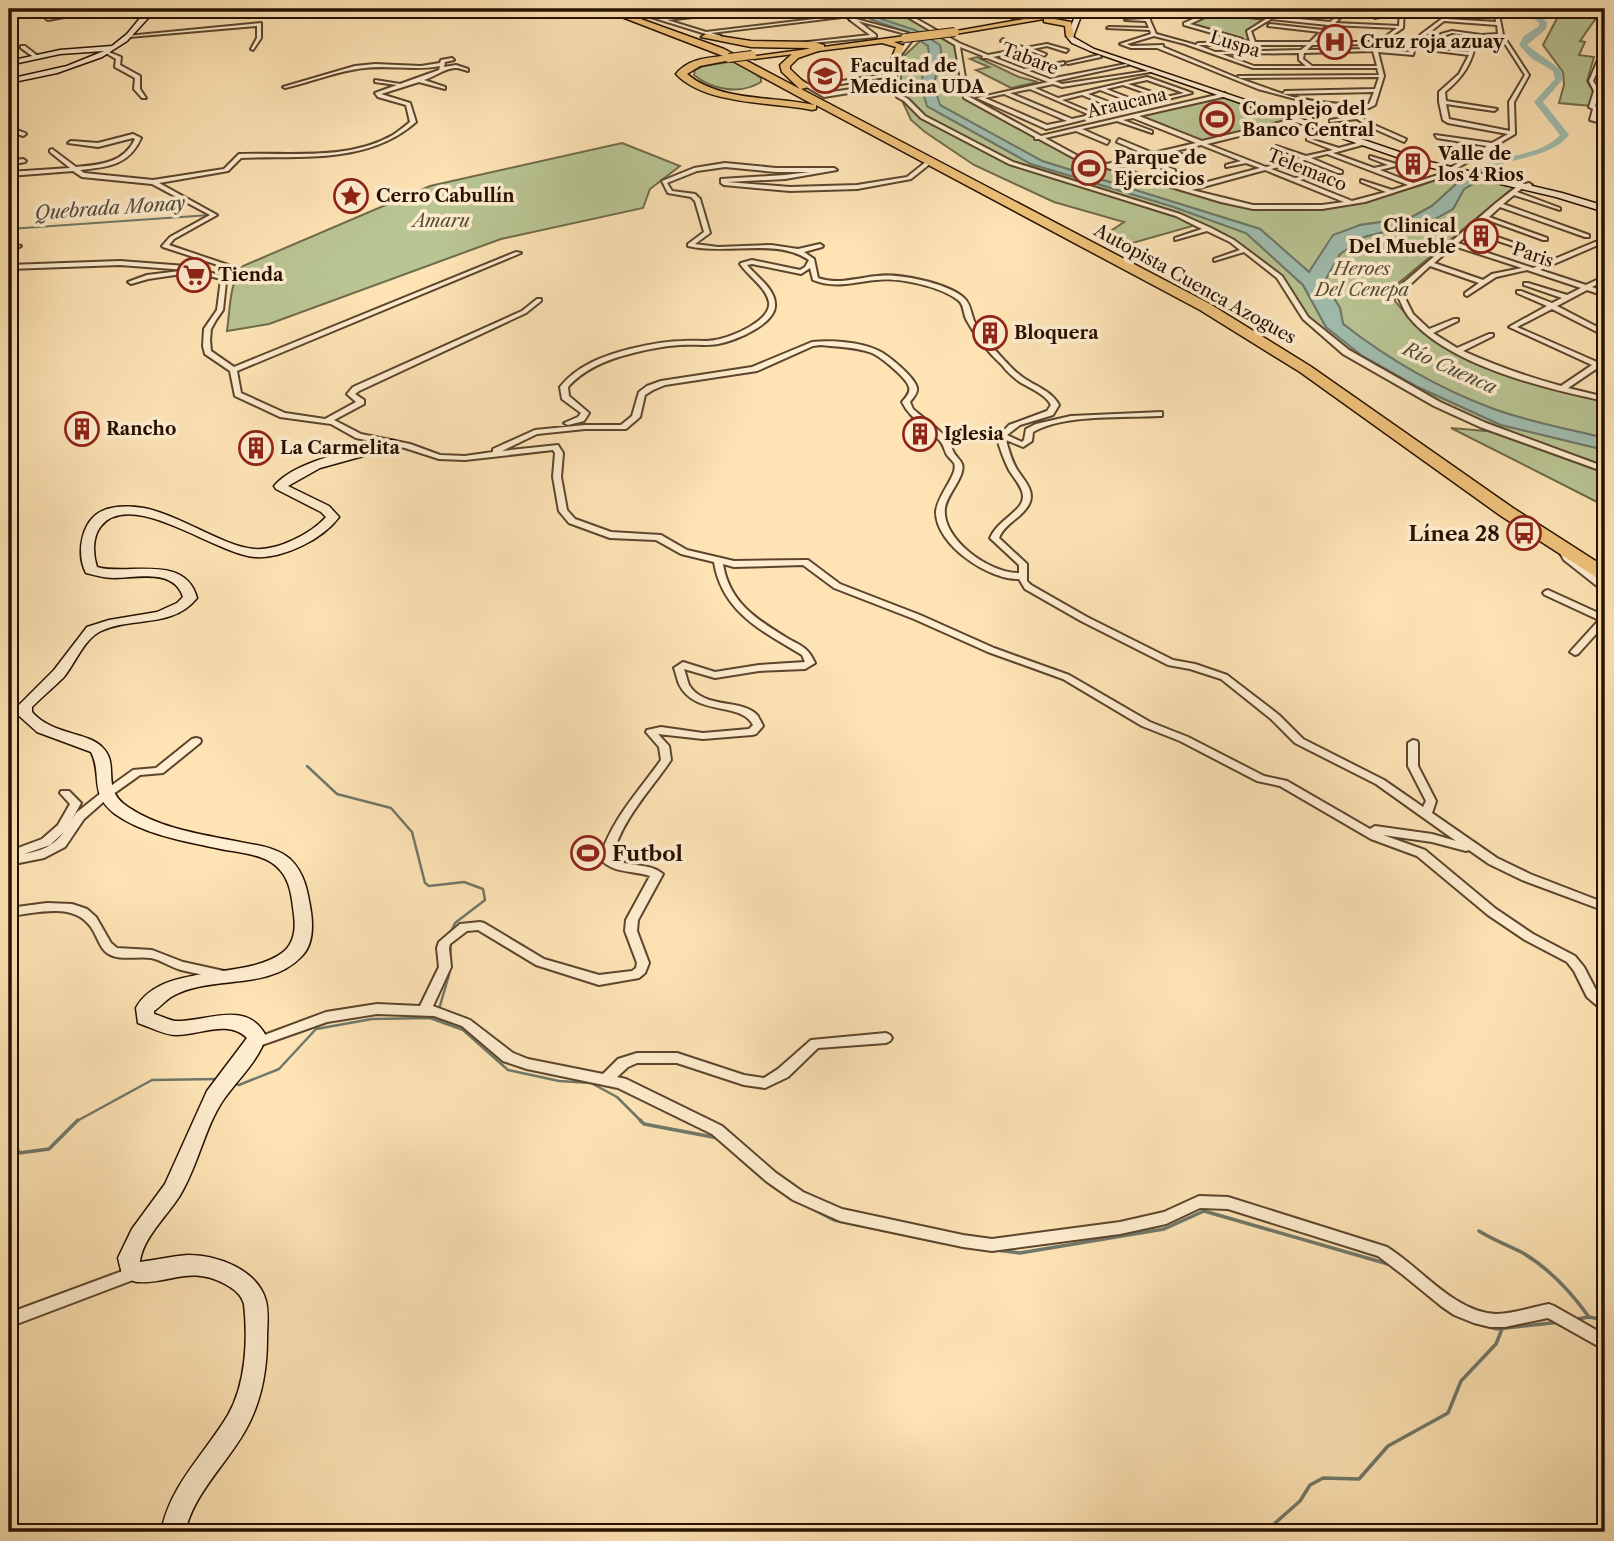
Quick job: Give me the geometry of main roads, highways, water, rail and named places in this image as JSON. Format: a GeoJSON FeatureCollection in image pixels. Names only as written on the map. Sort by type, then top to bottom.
{"type":"FeatureCollection","features":[{"type":"Feature","properties":{"kind":"highway"},"geometry":{"type":"LineString","coordinates":[[605,9],[695,40],[754,68],[808,88]]}},
{"type":"Feature","properties":{"kind":"highway"},"geometry":{"type":"LineString","coordinates":[[618,9],[682,30],[808,88]]}},
{"type":"Feature","properties":{"kind":"highway"},"geometry":{"type":"LineString","coordinates":[[682,30],[751,44],[820,46]]}},
{"type":"Feature","properties":{"kind":"highway"},"geometry":{"type":"LineString","coordinates":[[787,80],[785,70],[789,61],[820,46]]}},
{"type":"Feature","properties":{"kind":"highway"},"geometry":{"type":"LineString","coordinates":[[731,59],[700,66],[689,74],[715,89],[758,87],[765,78],[754,68]]}},
{"type":"Feature","properties":{"kind":"highway"},"geometry":{"type":"LineString","coordinates":[[731,59],[695,64],[685,68],[681,74],[692,83],[710,90],[801,104],[861,126]]}},
{"type":"Feature","properties":{"kind":"highway","name":"Autopista Cuenca Azogues"},"geometry":{"type":"LineString","coordinates":[[787,80],[861,126],[1175,291],[1247,332],[1305,369],[1561,548],[1605,575]]}},
{"type":"Feature","properties":{"kind":"highway","name":"Autopista Cuenca Azogues"},"geometry":{"type":"LineString","coordinates":[[808,88],[1245,319],[1316,363],[1532,513],[1605,560]]}},
{"type":"Feature","properties":{"kind":"main road"},"geometry":{"type":"LineString","coordinates":[[820,46],[908,38],[1023,22],[1091,9]]}},
{"type":"Feature","properties":{"kind":"main road"},"geometry":{"type":"LineString","coordinates":[[953,31],[1061,10],[1080,13],[1097,9]]}},
{"type":"Feature","properties":{"kind":"main road"},"geometry":{"type":"LineString","coordinates":[[1023,22],[1062,22],[1068,24],[1070,36]]}},
{"type":"Feature","properties":{"kind":"main road"},"geometry":{"type":"LineString","coordinates":[[807,43],[908,38]]}},
{"type":"Feature","properties":{"kind":"main road"},"geometry":{"type":"LineString","coordinates":[[876,41],[898,44],[900,48],[895,55],[895,61]]}},
{"type":"Feature","properties":{"kind":"main road"},"geometry":{"type":"LineString","coordinates":[[731,59],[836,43]]}},
{"type":"Feature","properties":{"kind":"waterway"},"geometry":{"type":"LineString","coordinates":[[1459,188],[1485,167],[1551,146],[1565,135],[1538,102],[1559,79],[1557,70],[1534,56],[1523,45],[1527,38],[1543,27],[1543,22],[1526,9]]}},
{"type":"Feature","properties":{"kind":"waterway","name":"Quebrada Monay"},"geometry":{"type":"LineString","coordinates":[[9,229],[210,215]]}},
{"type":"Feature","properties":{"kind":"waterway"},"geometry":{"type":"LineString","coordinates":[[307,766],[337,794],[391,808],[412,832],[425,883],[429,886],[464,882],[483,889],[485,900],[455,923],[450,934]]}},
{"type":"Feature","properties":{"kind":"waterway"},"geometry":{"type":"LineString","coordinates":[[439,1009],[449,975],[451,940]]}},
{"type":"Feature","properties":{"kind":"waterway"},"geometry":{"type":"LineString","coordinates":[[235,1084],[239,1085],[279,1069],[316,1029],[372,1019],[430,1018],[463,1030],[508,1070],[559,1081],[591,1083],[617,1097],[644,1124],[718,1138]]}},
{"type":"Feature","properties":{"kind":"waterway"},"geometry":{"type":"LineString","coordinates":[[77,1121],[152,1080],[218,1079]]}},
{"type":"Feature","properties":{"kind":"waterway"},"geometry":{"type":"LineString","coordinates":[[9,1128],[19,1153],[49,1149],[77,1121]]}},
{"type":"Feature","properties":{"kind":"waterway"},"geometry":{"type":"LineString","coordinates":[[770,1184],[788,1196]]}},
{"type":"Feature","properties":{"kind":"waterway"},"geometry":{"type":"LineString","coordinates":[[809,1207],[834,1220],[944,1243]]}},
{"type":"Feature","properties":{"kind":"waterway"},"geometry":{"type":"LineString","coordinates":[[996,1250],[1020,1253],[1164,1229],[1204,1211],[1388,1264]]}},
{"type":"Feature","properties":{"kind":"waterway"},"geometry":{"type":"LineString","coordinates":[[1479,1231],[1523,1253],[1542,1266],[1567,1290],[1589,1317]]}},
{"type":"Feature","properties":{"kind":"waterway"},"geometry":{"type":"LineString","coordinates":[[1445,1309],[1460,1317]]}},
{"type":"Feature","properties":{"kind":"waterway"},"geometry":{"type":"LineString","coordinates":[[1577,1319],[1589,1317]]}},
{"type":"Feature","properties":{"kind":"waterway"},"geometry":{"type":"LineString","coordinates":[[1589,1317],[1605,1320]]}},
{"type":"Feature","properties":{"kind":"waterway"},"geometry":{"type":"LineString","coordinates":[[1490,1327],[1497,1329],[1560,1322]]}},
{"type":"Feature","properties":{"kind":"waterway"},"geometry":{"type":"LineString","coordinates":[[1265,1532],[1300,1501],[1310,1485],[1323,1478],[1359,1479],[1388,1446],[1448,1413],[1461,1381],[1496,1344],[1502,1329]]}},
{"type":"Feature","properties":{"kind":"place","name":"Cruz roja azuay"},"geometry":{"type":"Point","coordinates":[1335,42]}},
{"type":"Feature","properties":{"kind":"place","name":"Facultad de Medicina UDA"},"geometry":{"type":"Point","coordinates":[825,76]}},
{"type":"Feature","properties":{"kind":"place","name":"Complejo del Banco Central"},"geometry":{"type":"Point","coordinates":[1217,119]}},
{"type":"Feature","properties":{"kind":"place","name":"Valle de los 4 Rios"},"geometry":{"type":"Point","coordinates":[1413,164]}},
{"type":"Feature","properties":{"kind":"place","name":"Parque de Ejercicios"},"geometry":{"type":"Point","coordinates":[1089,168]}},
{"type":"Feature","properties":{"kind":"place","name":"Cerro Cabullín"},"geometry":{"type":"Point","coordinates":[351,196]}},
{"type":"Feature","properties":{"kind":"place","name":"Clinical Del Mueble"},"geometry":{"type":"Point","coordinates":[1481,236]}},
{"type":"Feature","properties":{"kind":"place","name":"Tienda"},"geometry":{"type":"Point","coordinates":[194,275]}},
{"type":"Feature","properties":{"kind":"place","name":"Bloquera"},"geometry":{"type":"Point","coordinates":[990,333]}},
{"type":"Feature","properties":{"kind":"place","name":"Rancho"},"geometry":{"type":"Point","coordinates":[82,429]}},
{"type":"Feature","properties":{"kind":"place","name":"Iglesia"},"geometry":{"type":"Point","coordinates":[920,434]}},
{"type":"Feature","properties":{"kind":"place","name":"La Carmelita"},"geometry":{"type":"Point","coordinates":[256,448]}},
{"type":"Feature","properties":{"kind":"place","name":"Línea 28"},"geometry":{"type":"Point","coordinates":[1524,533]}},
{"type":"Feature","properties":{"kind":"place","name":"Futbol"},"geometry":{"type":"Point","coordinates":[588,853]}},
{"type":"Feature","properties":{"kind":"park label","name":"Amaru"},"geometry":{"type":"Point","coordinates":[441,221]}},
{"type":"Feature","properties":{"kind":"park label","name":"Heroes Del Cenepa"},"geometry":{"type":"Point","coordinates":[1362,279]}},
{"type":"Feature","properties":{"kind":"water label","name":"Río Cuenca"},"geometry":{"type":"Point","coordinates":[1450,368]}}]}
